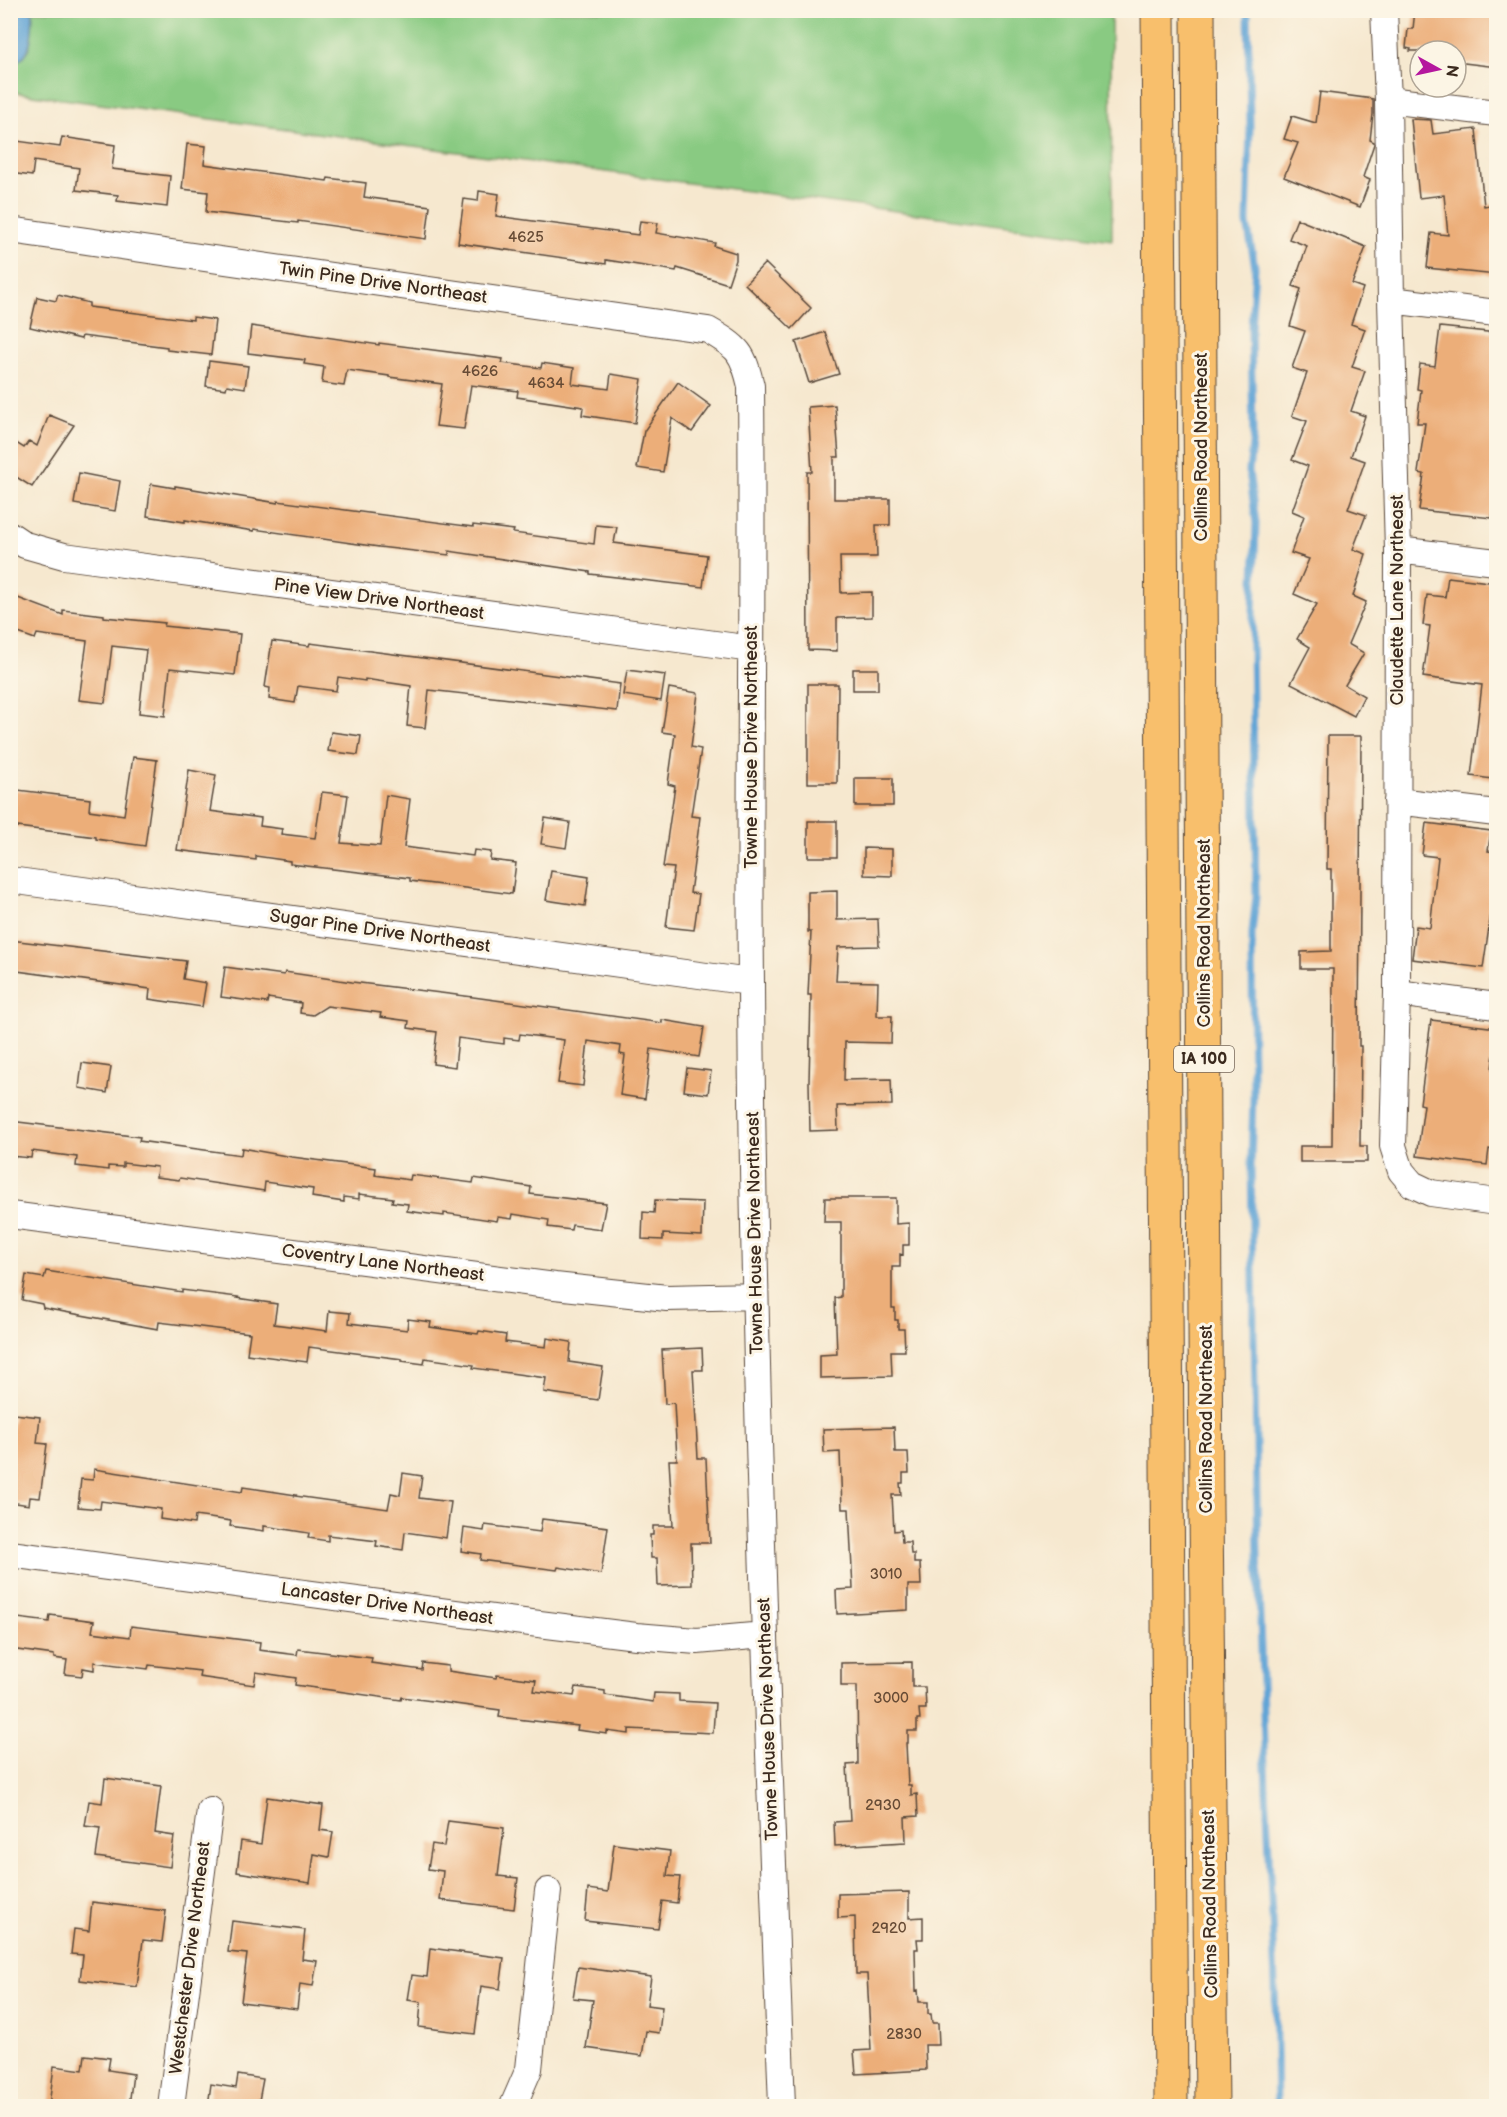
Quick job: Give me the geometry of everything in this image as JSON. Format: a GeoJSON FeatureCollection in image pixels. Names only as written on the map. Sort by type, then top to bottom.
{"type":"FeatureCollection","features":[{"type":"Feature","properties":{"kind":"highway","name":"IA 100"},"geometry":{"type":"LineString","coordinates":[[1158,10],[1171,2106]]}},
{"type":"Feature","properties":{"kind":"highway","name":"Collins Road Northeast"},"geometry":{"type":"LineString","coordinates":[[1198,10],[1206,1508],[1212,2106]]}},
{"type":"Feature","properties":{"kind":"street","name":"Claudette Lane Northeast"},"geometry":{"type":"LineString","coordinates":[[1384,10],[1398,550],[1397,993],[1393,1146],[1401,1171],[1412,1184],[1431,1193],[1497,1202]]}},
{"type":"Feature","properties":{"kind":"street"},"geometry":{"type":"LineString","coordinates":[[1388,100],[1497,113]]}},
{"type":"Feature","properties":{"kind":"street","name":"Twin Pine Drive Northeast"},"geometry":{"type":"LineString","coordinates":[[10,230],[708,330],[729,342],[745,360]]}},
{"type":"Feature","properties":{"kind":"street"},"geometry":{"type":"LineString","coordinates":[[1391,300],[1497,313]]}},
{"type":"Feature","properties":{"kind":"street","name":"Towne House Drive Northeast"},"geometry":{"type":"LineString","coordinates":[[745,360],[751,386],[750,982],[756,1296],[764,1635],[782,2106]]}},
{"type":"Feature","properties":{"kind":"street","name":"Pine View Drive Northeast"},"geometry":{"type":"LineString","coordinates":[[10,535],[25,545],[64,556],[752,649]]}},
{"type":"Feature","properties":{"kind":"street"},"geometry":{"type":"LineString","coordinates":[[1398,550],[1497,562]]}},
{"type":"Feature","properties":{"kind":"street"},"geometry":{"type":"LineString","coordinates":[[1397,801],[1497,813]]}},
{"type":"Feature","properties":{"kind":"street","name":"Sugar Pine Drive Northeast"},"geometry":{"type":"LineString","coordinates":[[10,880],[750,982]]}},
{"type":"Feature","properties":{"kind":"street"},"geometry":{"type":"LineString","coordinates":[[1397,993],[1497,1006]]}},
{"type":"Feature","properties":{"kind":"street","name":"Coventry Lane Northeast"},"geometry":{"type":"LineString","coordinates":[[10,1215],[656,1297],[756,1296]]}},
{"type":"Feature","properties":{"kind":"street","name":"Lancaster Drive Northeast"},"geometry":{"type":"LineString","coordinates":[[10,1554],[636,1636],[697,1641],[764,1635]]}},
{"type":"Feature","properties":{"kind":"street","name":"Westchester Drive Northeast"},"geometry":{"type":"LineString","coordinates":[[171,2106],[210,1810]]}},
{"type":"Feature","properties":{"kind":"street"},"geometry":{"type":"LineString","coordinates":[[513,2106],[529,2069],[548,1891]]}},
{"type":"Feature","properties":{"kind":"green space"},"geometry":{"type":"Polygon","coordinates":[[[11,11],[1111,11],[1112,240],[11,92],[11,11]]]}},
{"type":"Feature","properties":{"kind":"water"},"geometry":{"type":"Polygon","coordinates":[[[10,11],[33,11],[32,35],[28,50],[19,61],[11,63],[10,11]]]}},
{"type":"Feature","properties":{"kind":"building"},"geometry":{"type":"Polygon","coordinates":[[[1415,10],[1497,10],[1497,67],[1468,63],[1468,39],[1408,39],[1408,48],[1406,48],[1408,29],[1413,29],[1415,10]]]}},
{"type":"Feature","properties":{"kind":"building"},"geometry":{"type":"Polygon","coordinates":[[[1320,92],[1373,99],[1370,140],[1374,144],[1363,177],[1370,180],[1360,207],[1284,177],[1298,143],[1284,139],[1292,116],[1316,123],[1320,92]]]}},
{"type":"Feature","properties":{"kind":"building"},"geometry":{"type":"Polygon","coordinates":[[[1411,119],[1431,120],[1433,134],[1476,129],[1484,206],[1497,204],[1497,275],[1427,268],[1431,233],[1448,235],[1444,195],[1419,198],[1411,119]]]}},
{"type":"Feature","properties":{"kind":"building"},"geometry":{"type":"Polygon","coordinates":[[[62,137],[115,145],[112,169],[170,176],[167,207],[117,201],[118,195],[76,190],[79,168],[34,161],[32,176],[10,173],[10,140],[60,147],[62,137]]]}},
{"type":"Feature","properties":{"kind":"building"},"geometry":{"type":"Polygon","coordinates":[[[187,144],[206,146],[204,164],[327,181],[328,178],[366,183],[364,197],[430,206],[426,239],[298,221],[298,223],[206,212],[208,192],[182,189],[187,144]]]}},
{"type":"Feature","properties":{"kind":"building"},"geometry":{"type":"Polygon","coordinates":[[[479,191],[499,194],[496,216],[638,235],[640,221],[658,223],[656,233],[715,243],[714,246],[736,253],[736,260],[728,284],[677,268],[676,271],[606,260],[606,264],[458,243],[464,199],[478,201],[479,191]]]}},
{"type":"Feature","properties":{"kind":"building"},"geometry":{"type":"Polygon","coordinates":[[[1297,219],[1366,247],[1352,284],[1363,288],[1351,324],[1365,329],[1352,367],[1365,371],[1351,411],[1365,416],[1351,456],[1365,461],[1348,509],[1366,515],[1353,549],[1366,554],[1353,596],[1366,602],[1348,644],[1364,653],[1345,685],[1364,696],[1354,716],[1291,683],[1310,647],[1297,639],[1317,604],[1294,594],[1309,559],[1291,553],[1304,516],[1292,511],[1308,466],[1292,460],[1307,421],[1292,416],[1307,373],[1292,368],[1305,331],[1290,326],[1301,289],[1293,286],[1307,246],[1289,239],[1297,219]]]}},
{"type":"Feature","properties":{"kind":"building"},"geometry":{"type":"Polygon","coordinates":[[[765,263],[811,308],[792,329],[745,284],[765,263]]]}},
{"type":"Feature","properties":{"kind":"building"},"geometry":{"type":"Polygon","coordinates":[[[58,295],[89,303],[89,307],[193,320],[193,317],[215,320],[211,355],[82,336],[81,339],[30,327],[37,297],[56,301],[58,295]]]}},
{"type":"Feature","properties":{"kind":"building"},"geometry":{"type":"Polygon","coordinates":[[[251,326],[379,345],[379,343],[503,359],[502,363],[541,368],[542,363],[574,368],[572,384],[609,389],[611,374],[642,379],[635,423],[582,415],[583,407],[517,397],[518,391],[471,385],[464,429],[436,426],[442,384],[347,370],[344,386],[322,383],[324,367],[304,364],[305,360],[248,353],[251,326]]]}},
{"type":"Feature","properties":{"kind":"building"},"geometry":{"type":"Polygon","coordinates":[[[1440,327],[1497,333],[1497,497],[1495,497],[1492,518],[1419,510],[1424,474],[1418,473],[1425,423],[1417,423],[1421,390],[1417,389],[1420,364],[1435,366],[1440,327]]]}},
{"type":"Feature","properties":{"kind":"building"},"geometry":{"type":"Polygon","coordinates":[[[825,332],[839,374],[809,383],[796,342],[825,332]]]}},
{"type":"Feature","properties":{"kind":"building"},"geometry":{"type":"Polygon","coordinates":[[[209,361],[248,366],[245,388],[227,385],[226,389],[206,386],[209,361]]]}},
{"type":"Feature","properties":{"kind":"building"},"geometry":{"type":"Polygon","coordinates":[[[678,382],[711,406],[692,432],[672,418],[663,472],[637,468],[644,431],[678,382]]]}},
{"type":"Feature","properties":{"kind":"building"},"geometry":{"type":"Polygon","coordinates":[[[835,405],[839,457],[834,457],[834,499],[890,499],[890,525],[876,525],[877,557],[840,557],[841,593],[872,592],[872,617],[837,618],[837,651],[808,650],[807,472],[812,472],[808,407],[835,405]]]}},
{"type":"Feature","properties":{"kind":"building"},"geometry":{"type":"Polygon","coordinates":[[[49,415],[74,425],[32,487],[10,473],[10,439],[24,448],[29,441],[37,446],[49,415]]]}},
{"type":"Feature","properties":{"kind":"building"},"geometry":{"type":"Polygon","coordinates":[[[79,473],[120,481],[115,511],[74,504],[79,473]]]}},
{"type":"Feature","properties":{"kind":"building"},"geometry":{"type":"Polygon","coordinates":[[[151,484],[278,503],[278,501],[473,527],[473,525],[514,530],[513,533],[594,544],[596,525],[617,527],[614,543],[707,555],[703,587],[590,574],[590,572],[449,551],[449,555],[379,547],[147,516],[151,484]]]}},
{"type":"Feature","properties":{"kind":"building"},"geometry":{"type":"Polygon","coordinates":[[[1448,577],[1497,583],[1497,745],[1492,779],[1471,776],[1482,685],[1423,677],[1430,626],[1423,625],[1427,595],[1445,597],[1448,577]]]}},
{"type":"Feature","properties":{"kind":"building"},"geometry":{"type":"Polygon","coordinates":[[[10,595],[63,615],[63,610],[165,623],[164,626],[240,634],[235,675],[170,668],[165,716],[139,713],[146,650],[112,646],[105,703],[79,700],[87,641],[37,634],[35,639],[10,630],[10,595]]]}},
{"type":"Feature","properties":{"kind":"building"},"geometry":{"type":"Polygon","coordinates":[[[272,641],[309,646],[310,643],[620,684],[617,711],[429,690],[425,728],[407,726],[411,686],[338,677],[336,691],[298,686],[295,703],[269,699],[270,688],[265,687],[272,641]]]}},
{"type":"Feature","properties":{"kind":"building"},"geometry":{"type":"Polygon","coordinates":[[[853,669],[878,669],[878,690],[853,690],[853,669]]]}},
{"type":"Feature","properties":{"kind":"building"},"geometry":{"type":"Polygon","coordinates":[[[627,670],[665,675],[661,701],[623,695],[627,670]]]}},
{"type":"Feature","properties":{"kind":"building"},"geometry":{"type":"Polygon","coordinates":[[[808,684],[838,684],[837,783],[808,783],[808,684]]]}},
{"type":"Feature","properties":{"kind":"building"},"geometry":{"type":"Polygon","coordinates":[[[669,688],[698,693],[691,747],[701,749],[691,816],[700,817],[690,893],[699,894],[694,930],[666,927],[674,868],[663,867],[675,786],[668,784],[675,734],[662,732],[669,688]]]}},
{"type":"Feature","properties":{"kind":"building"},"geometry":{"type":"Polygon","coordinates":[[[331,732],[361,736],[358,755],[328,751],[331,732]]]}},
{"type":"Feature","properties":{"kind":"building"},"geometry":{"type":"Polygon","coordinates":[[[1328,736],[1361,736],[1360,1146],[1367,1146],[1367,1162],[1300,1162],[1300,1146],[1332,1146],[1333,969],[1301,969],[1301,952],[1331,951],[1331,869],[1327,869],[1328,736]]]}},
{"type":"Feature","properties":{"kind":"building"},"geometry":{"type":"Polygon","coordinates":[[[133,757],[157,760],[145,846],[10,826],[10,789],[90,799],[89,810],[124,815],[133,757]]]}},
{"type":"Feature","properties":{"kind":"building"},"geometry":{"type":"Polygon","coordinates":[[[189,770],[216,775],[210,811],[261,818],[260,826],[282,829],[281,834],[315,838],[322,792],[348,795],[341,843],[380,846],[386,795],[410,799],[404,847],[473,856],[474,850],[491,852],[490,860],[516,863],[512,894],[410,881],[410,878],[290,864],[290,861],[256,856],[256,860],[177,850],[189,770]]]}},
{"type":"Feature","properties":{"kind":"building"},"geometry":{"type":"Polygon","coordinates":[[[855,778],[893,778],[893,806],[855,806],[855,778]]]}},
{"type":"Feature","properties":{"kind":"building"},"geometry":{"type":"Polygon","coordinates":[[[545,818],[570,822],[566,848],[541,844],[545,818]]]}},
{"type":"Feature","properties":{"kind":"building"},"geometry":{"type":"Polygon","coordinates":[[[808,821],[837,821],[837,857],[808,857],[808,821]]]}},
{"type":"Feature","properties":{"kind":"building"},"geometry":{"type":"Polygon","coordinates":[[[1426,823],[1491,831],[1488,851],[1497,852],[1497,872],[1483,968],[1412,959],[1416,926],[1430,928],[1438,857],[1422,855],[1426,823]]]}},
{"type":"Feature","properties":{"kind":"building"},"geometry":{"type":"Polygon","coordinates":[[[864,848],[892,849],[892,876],[864,875],[864,848]]]}},
{"type":"Feature","properties":{"kind":"building"},"geometry":{"type":"Polygon","coordinates":[[[551,871],[589,877],[585,906],[546,900],[551,871]]]}},
{"type":"Feature","properties":{"kind":"building"},"geometry":{"type":"Polygon","coordinates":[[[837,891],[837,920],[878,919],[879,946],[838,947],[836,981],[878,982],[877,1016],[892,1016],[891,1043],[845,1042],[844,1080],[891,1079],[892,1105],[837,1106],[838,1130],[810,1131],[811,995],[808,995],[811,932],[808,932],[808,892],[837,891]]]}},
{"type":"Feature","properties":{"kind":"building"},"geometry":{"type":"Polygon","coordinates":[[[10,940],[186,961],[183,979],[206,983],[202,1007],[149,999],[150,989],[10,970],[10,940]]]}},
{"type":"Feature","properties":{"kind":"building"},"geometry":{"type":"Polygon","coordinates":[[[225,967],[284,975],[285,972],[704,1027],[699,1057],[651,1049],[645,1099],[620,1095],[625,1055],[620,1054],[621,1046],[588,1041],[583,1086],[558,1083],[564,1040],[520,1034],[519,1040],[504,1038],[504,1044],[458,1038],[455,1067],[433,1064],[437,1032],[408,1028],[409,1021],[380,1017],[381,1013],[327,1006],[313,1015],[300,1013],[301,1003],[268,998],[267,1003],[221,997],[225,967]]]}},
{"type":"Feature","properties":{"kind":"building"},"geometry":{"type":"Polygon","coordinates":[[[1431,1020],[1497,1028],[1492,1069],[1497,1069],[1497,1150],[1489,1149],[1487,1165],[1417,1156],[1424,1105],[1420,1104],[1431,1020]]]}},
{"type":"Feature","properties":{"kind":"building"},"geometry":{"type":"Polygon","coordinates":[[[82,1063],[111,1067],[107,1093],[79,1088],[82,1063]]]}},
{"type":"Feature","properties":{"kind":"building"},"geometry":{"type":"Polygon","coordinates":[[[687,1068],[711,1071],[708,1094],[684,1091],[687,1068]]]}},
{"type":"Feature","properties":{"kind":"building"},"geometry":{"type":"Polygon","coordinates":[[[10,1121],[140,1137],[139,1141],[241,1155],[242,1148],[376,1168],[375,1175],[410,1180],[411,1175],[473,1183],[474,1178],[531,1187],[530,1194],[606,1203],[601,1229],[572,1225],[571,1230],[548,1227],[549,1220],[513,1214],[512,1219],[498,1217],[497,1221],[444,1213],[444,1216],[407,1211],[408,1204],[392,1202],[393,1198],[359,1194],[359,1199],[344,1197],[344,1202],[312,1197],[313,1189],[265,1182],[264,1191],[180,1178],[179,1180],[156,1177],[157,1167],[123,1163],[123,1167],[108,1166],[108,1170],[76,1166],[77,1157],[32,1151],[31,1158],[10,1156],[10,1121]]]}},
{"type":"Feature","properties":{"kind":"building"},"geometry":{"type":"Polygon","coordinates":[[[825,1198],[896,1198],[896,1224],[909,1223],[909,1245],[903,1245],[900,1267],[892,1267],[892,1308],[895,1308],[898,1329],[904,1329],[905,1351],[891,1351],[892,1376],[820,1378],[820,1355],[837,1354],[835,1298],[841,1297],[841,1222],[824,1222],[825,1198]]]}},
{"type":"Feature","properties":{"kind":"building"},"geometry":{"type":"Polygon","coordinates":[[[655,1200],[703,1202],[702,1236],[663,1234],[663,1240],[642,1239],[643,1212],[654,1213],[655,1200]]]}},
{"type":"Feature","properties":{"kind":"building"},"geometry":{"type":"Polygon","coordinates":[[[46,1271],[277,1304],[274,1324],[327,1331],[329,1311],[350,1313],[349,1323],[407,1330],[408,1319],[431,1322],[430,1327],[478,1334],[479,1331],[506,1335],[505,1342],[546,1347],[547,1338],[571,1342],[569,1362],[603,1367],[598,1400],[544,1392],[546,1378],[473,1368],[474,1365],[425,1358],[424,1364],[309,1347],[307,1362],[247,1354],[250,1333],[159,1322],[158,1329],[43,1308],[42,1304],[22,1300],[26,1275],[44,1278],[46,1271]]]}},
{"type":"Feature","properties":{"kind":"building"},"geometry":{"type":"Polygon","coordinates":[[[702,1348],[703,1370],[693,1370],[698,1458],[706,1458],[710,1543],[691,1543],[692,1585],[658,1586],[657,1558],[651,1558],[650,1535],[653,1535],[653,1526],[673,1526],[669,1460],[677,1460],[674,1403],[665,1404],[662,1350],[702,1348]]]}},
{"type":"Feature","properties":{"kind":"building"},"geometry":{"type":"Polygon","coordinates":[[[14,1414],[40,1417],[37,1443],[47,1444],[40,1498],[30,1497],[29,1505],[10,1502],[10,1439],[14,1414]]]}},
{"type":"Feature","properties":{"kind":"building"},"geometry":{"type":"Polygon","coordinates":[[[894,1427],[895,1452],[908,1452],[909,1473],[903,1473],[903,1483],[900,1483],[901,1495],[892,1495],[894,1531],[901,1530],[902,1542],[910,1542],[914,1563],[920,1563],[921,1585],[908,1585],[908,1610],[837,1614],[836,1590],[853,1589],[849,1509],[842,1509],[840,1452],[824,1453],[823,1429],[894,1427]]]}},
{"type":"Feature","properties":{"kind":"building"},"geometry":{"type":"Polygon","coordinates":[[[94,1469],[242,1492],[243,1487],[388,1509],[391,1493],[400,1495],[403,1473],[422,1476],[419,1498],[451,1502],[446,1538],[405,1532],[403,1550],[376,1546],[377,1541],[328,1535],[328,1541],[308,1538],[309,1533],[264,1526],[264,1531],[230,1526],[231,1521],[195,1516],[194,1524],[160,1519],[161,1509],[101,1501],[100,1509],[78,1507],[81,1479],[93,1480],[94,1469]]]}},
{"type":"Feature","properties":{"kind":"building"},"geometry":{"type":"Polygon","coordinates":[[[542,1519],[608,1527],[601,1574],[558,1567],[557,1570],[480,1560],[481,1554],[461,1551],[464,1528],[484,1531],[485,1525],[540,1532],[542,1519]]]}},
{"type":"Feature","properties":{"kind":"building"},"geometry":{"type":"Polygon","coordinates":[[[50,1615],[94,1621],[92,1632],[130,1637],[131,1626],[260,1642],[259,1650],[297,1655],[298,1649],[372,1658],[371,1663],[422,1670],[423,1663],[448,1666],[448,1671],[496,1678],[497,1675],[536,1680],[534,1691],[574,1696],[576,1687],[605,1691],[605,1695],[653,1702],[654,1693],[679,1694],[679,1701],[715,1703],[713,1733],[629,1729],[629,1734],[607,1731],[607,1734],[577,1730],[578,1726],[499,1717],[500,1710],[402,1697],[401,1700],[295,1685],[296,1678],[256,1672],[254,1685],[199,1677],[200,1671],[149,1665],[148,1669],[94,1662],[94,1670],[83,1668],[82,1676],[65,1674],[67,1660],[54,1658],[54,1655],[10,1649],[10,1617],[49,1622],[50,1615]]]}},
{"type":"Feature","properties":{"kind":"building"},"geometry":{"type":"Polygon","coordinates":[[[912,1662],[912,1687],[925,1687],[926,1709],[919,1709],[920,1719],[917,1719],[917,1731],[908,1731],[908,1743],[906,1743],[908,1785],[911,1785],[911,1795],[917,1794],[918,1816],[905,1817],[906,1842],[835,1846],[834,1822],[850,1821],[847,1765],[858,1764],[857,1686],[841,1686],[841,1663],[912,1662]]]}},
{"type":"Feature","properties":{"kind":"building"},"geometry":{"type":"Polygon","coordinates":[[[105,1778],[161,1786],[155,1833],[174,1836],[170,1867],[96,1857],[100,1828],[85,1826],[89,1801],[102,1803],[105,1778]]]}},
{"type":"Feature","properties":{"kind":"building"},"geometry":{"type":"Polygon","coordinates":[[[267,1797],[323,1805],[320,1830],[333,1832],[329,1857],[314,1854],[310,1883],[237,1872],[241,1841],[261,1844],[267,1797]]]}},
{"type":"Feature","properties":{"kind":"building"},"geometry":{"type":"Polygon","coordinates":[[[448,1821],[504,1828],[498,1876],[518,1878],[514,1909],[440,1900],[443,1871],[428,1869],[432,1844],[444,1846],[448,1821]]]}},
{"type":"Feature","properties":{"kind":"building"},"geometry":{"type":"Polygon","coordinates":[[[614,1844],[670,1851],[667,1876],[680,1877],[677,1903],[662,1901],[658,1929],[585,1921],[588,1889],[608,1892],[614,1844]]]}},
{"type":"Feature","properties":{"kind":"building"},"geometry":{"type":"Polygon","coordinates":[[[909,1892],[909,1918],[923,1917],[923,1939],[917,1939],[918,1949],[915,1949],[916,1991],[918,1990],[919,2002],[928,2002],[928,2014],[931,2014],[932,2023],[938,2023],[939,2045],[925,2045],[926,2070],[856,2074],[854,2051],[871,2050],[867,1974],[856,1974],[855,1917],[838,1918],[838,1894],[909,1892]]]}},
{"type":"Feature","properties":{"kind":"building"},"geometry":{"type":"Polygon","coordinates":[[[92,1902],[166,1911],[162,1942],[143,1940],[137,1987],[80,1980],[83,1955],[71,1954],[74,1929],[89,1931],[92,1902]]]}},
{"type":"Feature","properties":{"kind":"building"},"geometry":{"type":"Polygon","coordinates":[[[232,1921],[305,1930],[302,1959],[317,1961],[313,1986],[300,1984],[297,2009],[241,2002],[247,1954],[228,1952],[232,1921]]]}},
{"type":"Feature","properties":{"kind":"building"},"geometry":{"type":"Polygon","coordinates":[[[430,1948],[504,1958],[500,1989],[481,1986],[475,2034],[419,2027],[421,2002],[408,2000],[412,1975],[427,1977],[430,1948]]]}},
{"type":"Feature","properties":{"kind":"building"},"geometry":{"type":"Polygon","coordinates":[[[578,1967],[651,1977],[647,2005],[662,2007],[659,2033],[646,2031],[642,2056],[586,2048],[593,2000],[573,1998],[578,1967]]]}},
{"type":"Feature","properties":{"kind":"building"},"geometry":{"type":"Polygon","coordinates":[[[85,2055],[110,2058],[108,2070],[133,2074],[129,2106],[49,2106],[54,2066],[83,2070],[85,2055]]]}},
{"type":"Feature","properties":{"kind":"building"},"geometry":{"type":"Polygon","coordinates":[[[238,2075],[263,2079],[258,2106],[208,2106],[211,2084],[236,2088],[238,2075]]]}},
{"type":"Feature","properties":{"kind":"waterway"},"geometry":{"type":"LineString","coordinates":[[1248,10],[1250,127],[1247,223],[1255,267],[1251,328],[1253,436],[1249,471],[1256,523],[1252,644],[1256,896],[1252,933],[1251,1163],[1258,1555],[1275,1983],[1277,2106]]}}]}
